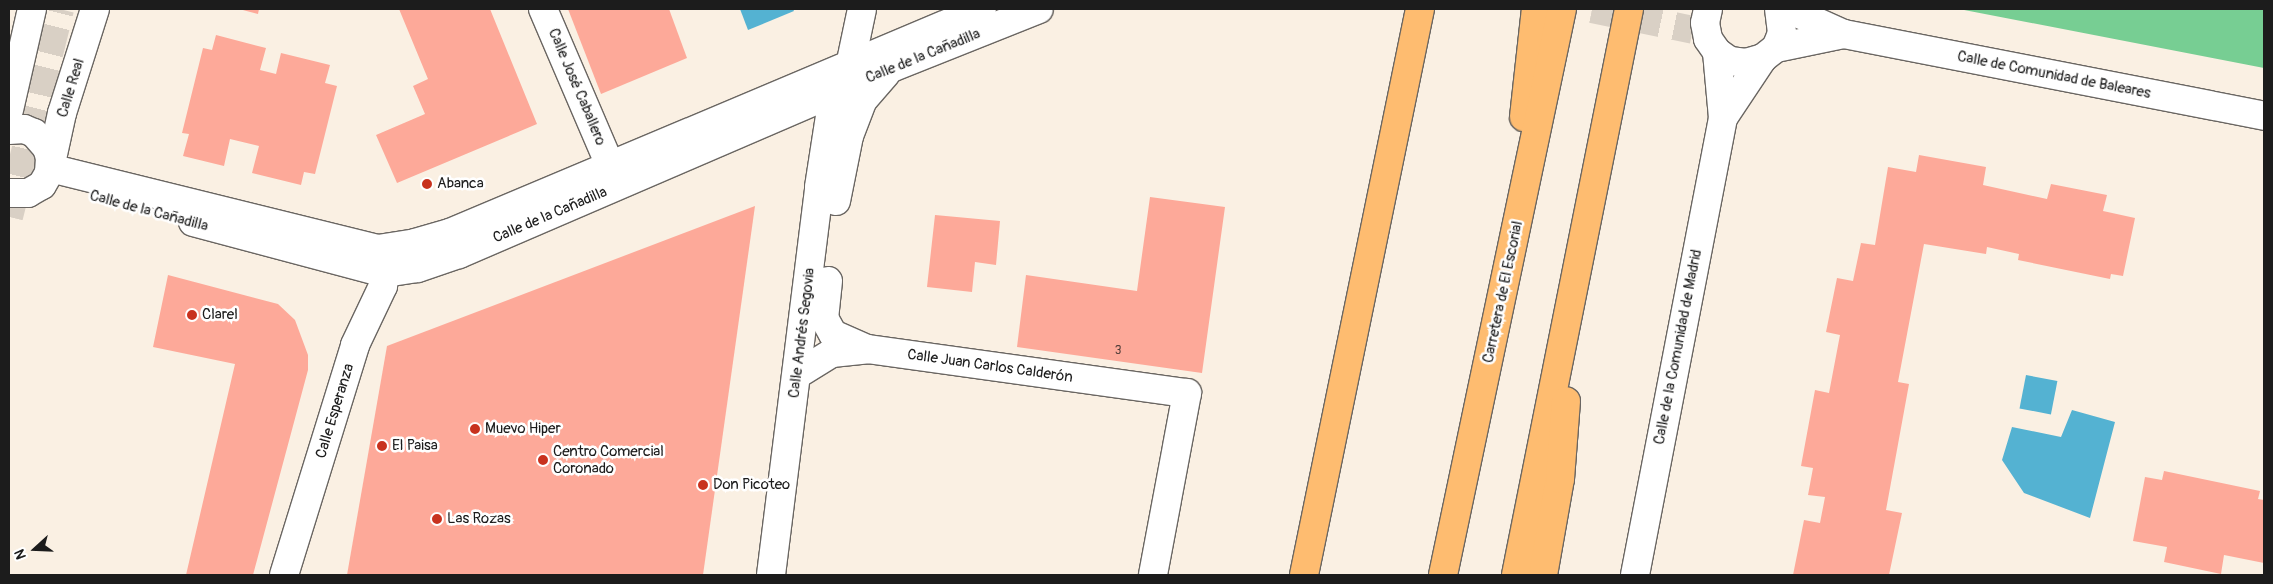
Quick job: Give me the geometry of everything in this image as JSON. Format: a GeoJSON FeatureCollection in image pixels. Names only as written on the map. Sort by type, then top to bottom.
{"type":"FeatureCollection","features":[{"type":"Feature","properties":{"kind":"highway"},"geometry":{"type":"LineString","coordinates":[[1304,575],[1420,9]]}},
{"type":"Feature","properties":{"kind":"highway"},"geometry":{"type":"LineString","coordinates":[[1511,252],[1536,9]]}},
{"type":"Feature","properties":{"kind":"highway","name":"Carretera de El Escorial"},"geometry":{"type":"LineString","coordinates":[[1443,575],[1562,9]]}},
{"type":"Feature","properties":{"kind":"highway"},"geometry":{"type":"LineString","coordinates":[[1516,575],[1628,14]]}},
{"type":"Feature","properties":{"kind":"highway"},"geometry":{"type":"LineString","coordinates":[[1543,575],[1560,480],[1575,278]]}},
{"type":"Feature","properties":{"kind":"street"},"geometry":{"type":"LineString","coordinates":[[9,110],[32,9]]}},
{"type":"Feature","properties":{"kind":"street","name":"Calle Real"},"geometry":{"type":"LineString","coordinates":[[46,176],[62,113],[95,9]]}},
{"type":"Feature","properties":{"kind":"street","name":"Calle José Caballero"},"geometry":{"type":"LineString","coordinates":[[543,9],[610,165]]}},
{"type":"Feature","properties":{"kind":"street","name":"Calle Andrés Segovia"},"geometry":{"type":"LineString","coordinates":[[771,575],[798,374],[819,187],[830,116],[850,66],[862,9]]}},
{"type":"Feature","properties":{"kind":"street","name":"Calle de la Cañadilla"},"geometry":{"type":"LineString","coordinates":[[382,260],[415,244],[450,233],[982,9]]}},
{"type":"Feature","properties":{"kind":"street","name":"Calle de la Cañadilla"},"geometry":{"type":"LineString","coordinates":[[46,176],[418,268],[459,254],[891,68],[1039,9]]}},
{"type":"Feature","properties":{"kind":"street"},"geometry":{"type":"LineString","coordinates":[[1769,53],[1782,33],[1780,9]]}},
{"type":"Feature","properties":{"kind":"street","name":"Calle de Comunidad de Baleares"},"geometry":{"type":"LineString","coordinates":[[1788,9],[1844,34],[2264,116]]}},
{"type":"Feature","properties":{"kind":"street","name":"Calle de Comunidad de Baleares"},"geometry":{"type":"LineString","coordinates":[[1706,33],[1730,61],[1746,63],[1769,53],[1844,34]]}},
{"type":"Feature","properties":{"kind":"street","name":"Calle de la Comunidad de Madrid"},"geometry":{"type":"LineString","coordinates":[[1636,575],[1723,118],[1706,33]]}},
{"type":"Feature","properties":{"kind":"street","name":"Calle de la Comunidad de Madrid"},"geometry":{"type":"LineString","coordinates":[[1723,118],[1769,53]]}},
{"type":"Feature","properties":{"kind":"street","name":"Calle Andrés Segovia"},"geometry":{"type":"LineString","coordinates":[[868,349],[833,334],[824,318],[838,183],[849,136],[862,100],[891,68]]}},
{"type":"Feature","properties":{"kind":"street"},"geometry":{"type":"LineString","coordinates":[[9,130],[24,129],[42,140],[50,158],[46,176],[28,193],[10,197]]}},
{"type":"Feature","properties":{"kind":"street","name":"Calle Esperanza"},"geometry":{"type":"LineString","coordinates":[[284,575],[355,345],[383,286],[382,260]]}},
{"type":"Feature","properties":{"kind":"street","name":"Calle Juan Carlos Calderón"},"geometry":{"type":"LineString","coordinates":[[798,374],[832,353],[868,349],[1187,393],[1153,575]]}},
{"type":"Feature","properties":{"kind":"green space"},"geometry":{"type":"Polygon","coordinates":[[[1959,9],[2264,9],[2264,68],[1959,9]]]}},
{"type":"Feature","properties":{"kind":"water"},"geometry":{"type":"Polygon","coordinates":[[[740,9],[793,9],[794,11],[748,30],[740,9]]]}},
{"type":"Feature","properties":{"kind":"water"},"geometry":{"type":"Polygon","coordinates":[[[2026,375],[2057,381],[2051,414],[2020,408],[2026,375]]]}},
{"type":"Feature","properties":{"kind":"water"},"geometry":{"type":"Polygon","coordinates":[[[2072,410],[2115,422],[2090,518],[2024,493],[2002,460],[2012,427],[2061,437],[2072,410]]]}},
{"type":"Feature","properties":{"kind":"building"},"geometry":{"type":"Polygon","coordinates":[[[239,9],[259,9],[258,14],[239,9]]]}},
{"type":"Feature","properties":{"kind":"building"},"geometry":{"type":"Polygon","coordinates":[[[399,9],[490,9],[537,124],[397,183],[376,135],[425,114],[413,86],[428,79],[399,9]]]}},
{"type":"Feature","properties":{"kind":"building"},"geometry":{"type":"Polygon","coordinates":[[[568,9],[669,9],[687,58],[601,94],[568,9]]]}},
{"type":"Feature","properties":{"kind":"building"},"geometry":{"type":"Polygon","coordinates":[[[216,35],[266,48],[260,70],[276,74],[281,53],[330,65],[325,83],[337,86],[315,174],[304,172],[301,185],[252,173],[259,146],[230,139],[224,166],[183,156],[189,134],[182,133],[203,48],[212,50],[216,35]]]}},
{"type":"Feature","properties":{"kind":"building"},"geometry":{"type":"Polygon","coordinates":[[[1919,155],[1986,167],[1983,185],[2047,199],[2051,184],[2107,195],[2103,211],[2135,218],[2123,276],[2111,274],[2110,279],[2018,260],[2019,254],[1987,247],[1986,254],[1924,244],[1898,382],[1909,384],[1886,510],[1902,513],[1889,575],[1793,575],[1804,520],[1820,523],[1825,497],[1808,495],[1813,468],[1801,466],[1815,390],[1829,393],[1840,335],[1826,332],[1837,278],[1853,281],[1861,243],[1875,245],[1888,167],[1916,172],[1919,155]]]}},
{"type":"Feature","properties":{"kind":"building"},"geometry":{"type":"Polygon","coordinates":[[[1150,197],[1225,207],[1202,373],[1017,347],[1026,275],[1137,291],[1150,197]]]}},
{"type":"Feature","properties":{"kind":"building","name":"Centro Comercial Coronado"},"geometry":{"type":"Polygon","coordinates":[[[755,206],[703,575],[347,575],[387,346],[755,206]]]}},
{"type":"Feature","properties":{"kind":"building"},"geometry":{"type":"Polygon","coordinates":[[[935,215],[1000,221],[996,265],[975,262],[972,292],[927,287],[935,215]]]}},
{"type":"Feature","properties":{"kind":"building"},"geometry":{"type":"Polygon","coordinates":[[[168,275],[278,304],[295,320],[308,355],[308,370],[253,575],[186,575],[235,364],[153,347],[168,275]]]}},
{"type":"Feature","properties":{"kind":"building"},"geometry":{"type":"Polygon","coordinates":[[[2164,471],[2260,491],[2258,499],[2264,500],[2264,563],[2224,555],[2221,574],[2164,562],[2167,547],[2133,541],[2145,477],[2162,480],[2164,471]]]}},
{"type":"Feature","properties":{"kind":"tunnel"},"geometry":{"type":"LineString","coordinates":[[9,217],[60,9]]}},
{"type":"Feature","properties":{"kind":"tunnel"},"geometry":{"type":"LineString","coordinates":[[1592,9],[1693,30]]}},
{"type":"Feature","properties":{"kind":"place","name":"Abanca"},"geometry":{"type":"Point","coordinates":[427,184]}},
{"type":"Feature","properties":{"kind":"place","name":"Clarel"},"geometry":{"type":"Point","coordinates":[192,315]}},
{"type":"Feature","properties":{"kind":"place","name":"Muevo Hiper"},"geometry":{"type":"Point","coordinates":[475,429]}},
{"type":"Feature","properties":{"kind":"place","name":"El Paisa"},"geometry":{"type":"Point","coordinates":[382,446]}},
{"type":"Feature","properties":{"kind":"place","name":"Centro Comercial Coronado"},"geometry":{"type":"Point","coordinates":[543,460]}},
{"type":"Feature","properties":{"kind":"place","name":"Don Picoteo"},"geometry":{"type":"Point","coordinates":[703,485]}},
{"type":"Feature","properties":{"kind":"place","name":"Las Rozas"},"geometry":{"type":"Point","coordinates":[437,519]}}]}
